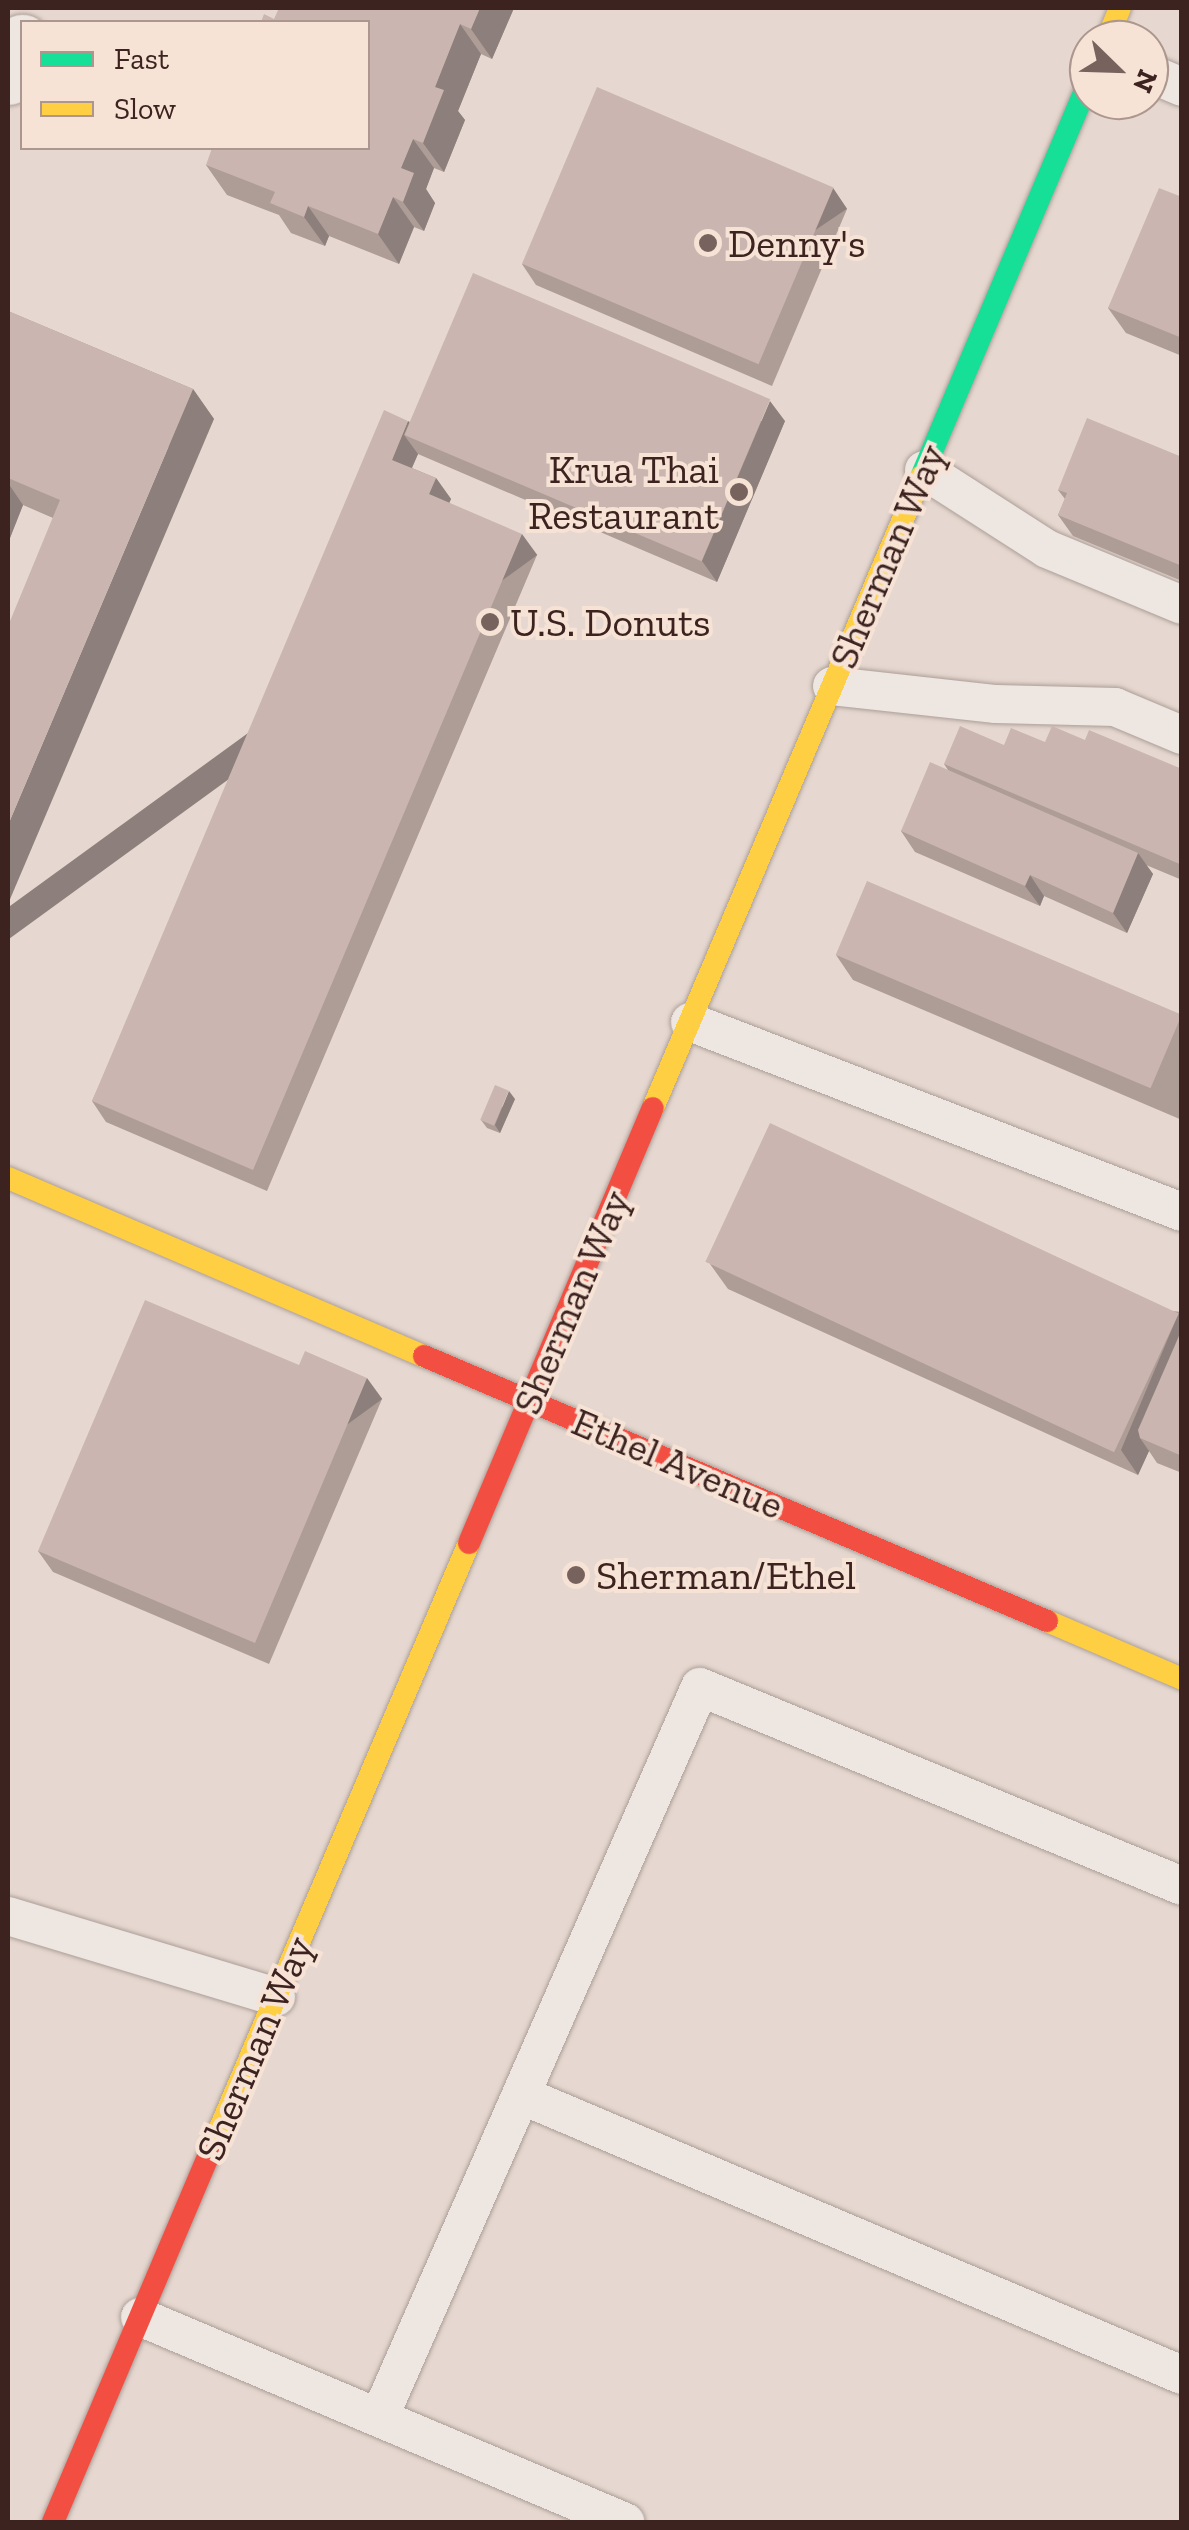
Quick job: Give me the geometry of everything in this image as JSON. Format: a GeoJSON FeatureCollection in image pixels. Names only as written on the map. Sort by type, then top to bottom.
{"type":"FeatureCollection","features":[{"type":"Feature","properties":{"kind":"main road","name":"Sherman Way"},"geometry":{"type":"LineString","coordinates":[[53,2522],[1073,120]]}},
{"type":"Feature","properties":{"kind":"main road","name":"Ethel Avenue"},"geometry":{"type":"LineString","coordinates":[[8,1178],[1182,1679]]}},
{"type":"Feature","properties":{"kind":"street"},"geometry":{"type":"LineString","coordinates":[[8,77],[20,47]]}},
{"type":"Feature","properties":{"kind":"lane"},"geometry":{"type":"LineString","coordinates":[[924,470],[1047,550],[1182,605]]}},
{"type":"Feature","properties":{"kind":"lane"},"geometry":{"type":"LineString","coordinates":[[832,686],[996,704],[1115,706],[1182,735]]}},
{"type":"Feature","properties":{"kind":"lane"},"geometry":{"type":"LineString","coordinates":[[690,1022],[1182,1212]]}},
{"type":"Feature","properties":{"kind":"lane"},"geometry":{"type":"LineString","coordinates":[[378,2418],[700,1687],[1182,1886]]}},
{"type":"Feature","properties":{"kind":"lane"},"geometry":{"type":"LineString","coordinates":[[8,1916],[276,1997]]}},
{"type":"Feature","properties":{"kind":"lane"},"geometry":{"type":"LineString","coordinates":[[521,2095],[1182,2374]]}},
{"type":"Feature","properties":{"kind":"lane"},"geometry":{"type":"LineString","coordinates":[[140,2317],[624,2522]]}},
{"type":"Feature","properties":{"kind":"building"},"geometry":{"type":"Polygon","coordinates":[[[279,8],[480,8],[471,29],[460,24],[435,87],[444,90],[423,143],[413,139],[401,168],[414,173],[403,202],[393,197],[378,234],[308,206],[304,217],[270,203],[275,192],[206,165],[211,150],[370,150],[370,20],[262,20],[264,14],[274,19],[279,8]]]}},
{"type":"Feature","properties":{"kind":"building"},"geometry":{"type":"Polygon","coordinates":[[[597,87],[834,187],[759,364],[522,264],[597,87]]]}},
{"type":"Feature","properties":{"kind":"building"},"geometry":{"type":"Polygon","coordinates":[[[1159,188],[1182,197],[1182,338],[1108,308],[1159,188]]]}},
{"type":"Feature","properties":{"kind":"building"},"geometry":{"type":"Polygon","coordinates":[[[473,273],[770,399],[702,561],[404,435],[473,273]]]}},
{"type":"Feature","properties":{"kind":"building"},"geometry":{"type":"Polygon","coordinates":[[[8,311],[193,389],[8,825],[8,626],[60,500],[8,478],[8,311]]]}},
{"type":"Feature","properties":{"kind":"building"},"geometry":{"type":"Polygon","coordinates":[[[384,410],[408,421],[392,460],[436,478],[429,494],[522,534],[253,1170],[92,1101],[384,410]]]}},
{"type":"Feature","properties":{"kind":"building"},"geometry":{"type":"Polygon","coordinates":[[[1087,418],[1182,457],[1182,566],[1058,515],[1067,493],[1058,490],[1087,418]]]}},
{"type":"Feature","properties":{"kind":"building"},"geometry":{"type":"Polygon","coordinates":[[[960,726],[1004,745],[1011,728],[1045,742],[1052,726],[1085,740],[1089,730],[1182,769],[1182,865],[944,764],[960,726]]]}},
{"type":"Feature","properties":{"kind":"building"},"geometry":{"type":"Polygon","coordinates":[[[930,762],[1138,853],[1113,913],[1030,875],[1025,886],[901,831],[930,762]]]}},
{"type":"Feature","properties":{"kind":"building"},"geometry":{"type":"Polygon","coordinates":[[[867,881],[1182,1015],[1151,1088],[836,955],[867,881]]]}},
{"type":"Feature","properties":{"kind":"building"},"geometry":{"type":"Polygon","coordinates":[[[495,1085],[509,1091],[494,1126],[480,1120],[495,1085]]]}},
{"type":"Feature","properties":{"kind":"building"},"geometry":{"type":"Polygon","coordinates":[[[770,1123],[1179,1314],[1114,1452],[705,1262],[770,1123]]]}},
{"type":"Feature","properties":{"kind":"building"},"geometry":{"type":"Polygon","coordinates":[[[145,1300],[299,1365],[305,1351],[367,1378],[255,1643],[38,1551],[145,1300]]]}},
{"type":"Feature","properties":{"kind":"building"},"geometry":{"type":"Polygon","coordinates":[[[1182,1329],[1182,1456],[1140,1438],[1138,1430],[1182,1329]]]}},
{"type":"Feature","properties":{"kind":"traffic: fast"},"geometry":{"type":"LineString","coordinates":[[921,477],[1073,120]]}},
{"type":"Feature","properties":{"kind":"traffic: slow"},"geometry":{"type":"LineString","coordinates":[[1115,20],[1120,8]]}},
{"type":"Feature","properties":{"kind":"traffic: slow"},"geometry":{"type":"LineString","coordinates":[[653,1108],[921,477]]}},
{"type":"Feature","properties":{"kind":"traffic: slow"},"geometry":{"type":"LineString","coordinates":[[8,1178],[424,1356]]}},
{"type":"Feature","properties":{"kind":"traffic: slow"},"geometry":{"type":"LineString","coordinates":[[209,2154],[469,1543]]}},
{"type":"Feature","properties":{"kind":"traffic: slow"},"geometry":{"type":"LineString","coordinates":[[1047,1621],[1182,1679]]}},
{"type":"Feature","properties":{"kind":"traffic: jam"},"geometry":{"type":"LineString","coordinates":[[469,1543],[653,1108]]}},
{"type":"Feature","properties":{"kind":"traffic: jam"},"geometry":{"type":"LineString","coordinates":[[424,1356],[1047,1621]]}},
{"type":"Feature","properties":{"kind":"traffic: jam"},"geometry":{"type":"LineString","coordinates":[[53,2522],[209,2154]]}},
{"type":"Feature","properties":{"kind":"place","name":"Denny's"},"geometry":{"type":"Point","coordinates":[708,243]}},
{"type":"Feature","properties":{"kind":"place","name":"Krua Thai Restaurant"},"geometry":{"type":"Point","coordinates":[739,492]}},
{"type":"Feature","properties":{"kind":"place","name":"U.S. Donuts"},"geometry":{"type":"Point","coordinates":[490,622]}},
{"type":"Feature","properties":{"kind":"place","name":"Sherman/Ethel"},"geometry":{"type":"Point","coordinates":[576,1575]}}]}
